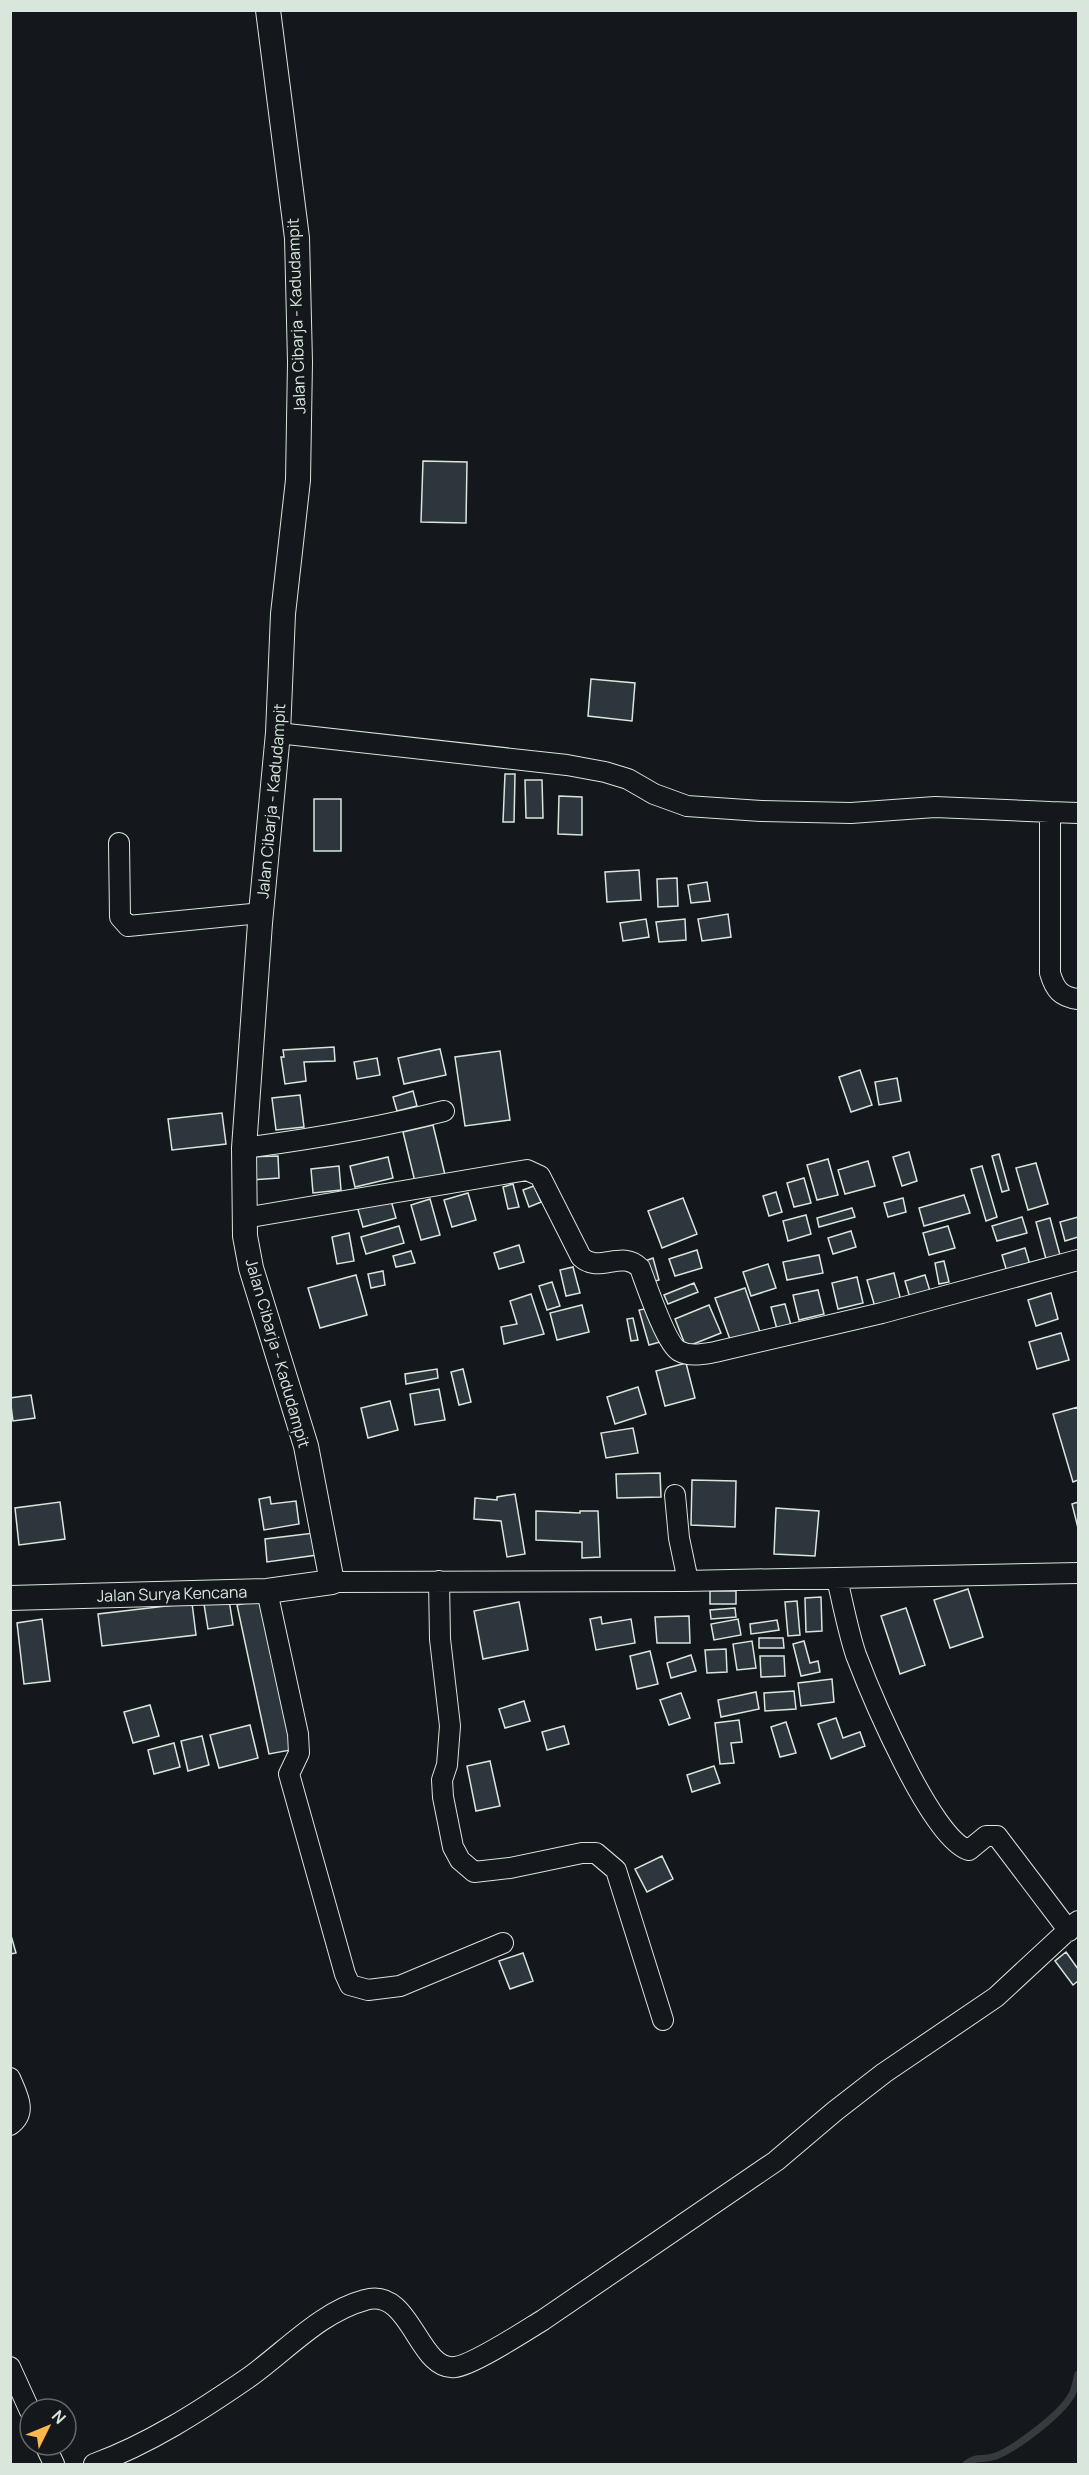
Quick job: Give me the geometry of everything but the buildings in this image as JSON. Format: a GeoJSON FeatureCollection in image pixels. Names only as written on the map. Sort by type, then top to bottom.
{"type":"FeatureCollection","features":[{"type":"Feature","properties":{"kind":"street","name":"Jalan Cibarja - Kadudampit"},"geometry":{"type":"LineString","coordinates":[[268,10],[297,238],[300,362],[298,480],[283,614],[278,733],[261,913],[244,1148],[244,1218],[251,1268],[306,1446],[332,1582]]}},
{"type":"Feature","properties":{"kind":"street"},"geometry":{"type":"LineString","coordinates":[[278,733],[596,770],[628,779],[654,794],[687,806],[840,813],[935,807],[1078,813]]}},
{"type":"Feature","properties":{"kind":"street"},"geometry":{"type":"LineString","coordinates":[[1050,812],[1050,974],[1054,986],[1065,997],[1078,999]]}},
{"type":"Feature","properties":{"kind":"street"},"geometry":{"type":"LineString","coordinates":[[119,843],[120,917],[128,926],[261,913]]}},
{"type":"Feature","properties":{"kind":"street"},"geometry":{"type":"LineString","coordinates":[[244,1148],[316,1139],[387,1126],[444,1111]]}},
{"type":"Feature","properties":{"kind":"street"},"geometry":{"type":"LineString","coordinates":[[244,1218],[527,1170],[540,1176],[585,1261],[593,1265],[625,1259],[634,1261],[640,1268],[670,1344],[681,1352],[692,1355],[715,1352],[882,1313],[1078,1260]]}},
{"type":"Feature","properties":{"kind":"street"},"geometry":{"type":"LineString","coordinates":[[675,1495],[679,1538],[687,1581]]}},
{"type":"Feature","properties":{"kind":"street"},"geometry":{"type":"LineString","coordinates":[[332,1582],[525,1583],[1078,1573]]}},
{"type":"Feature","properties":{"kind":"street"},"geometry":{"type":"LineString","coordinates":[[94,2464],[143,2444],[249,2377],[311,2329],[341,2310],[368,2299],[376,2297],[392,2302],[434,2358],[447,2367],[459,2367],[505,2343],[543,2320],[776,2161],[884,2073],[996,1997],[1074,1926],[997,1836],[986,1836],[969,1850],[962,1848],[937,1818],[913,1783],[856,1653],[837,1579]]}},
{"type":"Feature","properties":{"kind":"street"},"geometry":{"type":"LineString","coordinates":[[439,1581],[440,1639],[450,1726],[447,1765],[442,1780],[443,1797],[453,1846],[460,1860],[474,1872],[510,1868],[582,1853],[596,1853],[605,1859],[616,1870],[663,2020]]}},
{"type":"Feature","properties":{"kind":"street","name":"Jalan Surya Kencana"},"geometry":{"type":"LineString","coordinates":[[10,1598],[267,1591],[332,1582]]}},
{"type":"Feature","properties":{"kind":"street"},"geometry":{"type":"LineString","coordinates":[[267,1591],[298,1734],[300,1753],[289,1774],[345,1974],[351,1985],[368,1990],[400,1986],[503,1943]]}},
{"type":"Feature","properties":{"kind":"street"},"geometry":{"type":"LineString","coordinates":[[10,2078],[21,2106],[20,2115],[10,2125]]}},
{"type":"Feature","properties":{"kind":"street"},"geometry":{"type":"LineString","coordinates":[[10,2367],[24,2397]]}},
{"type":"Feature","properties":{"kind":"waterway"},"geometry":{"type":"LineString","coordinates":[[966,2464],[1005,2452],[1037,2430],[1071,2396],[1078,2374]]}}]}
